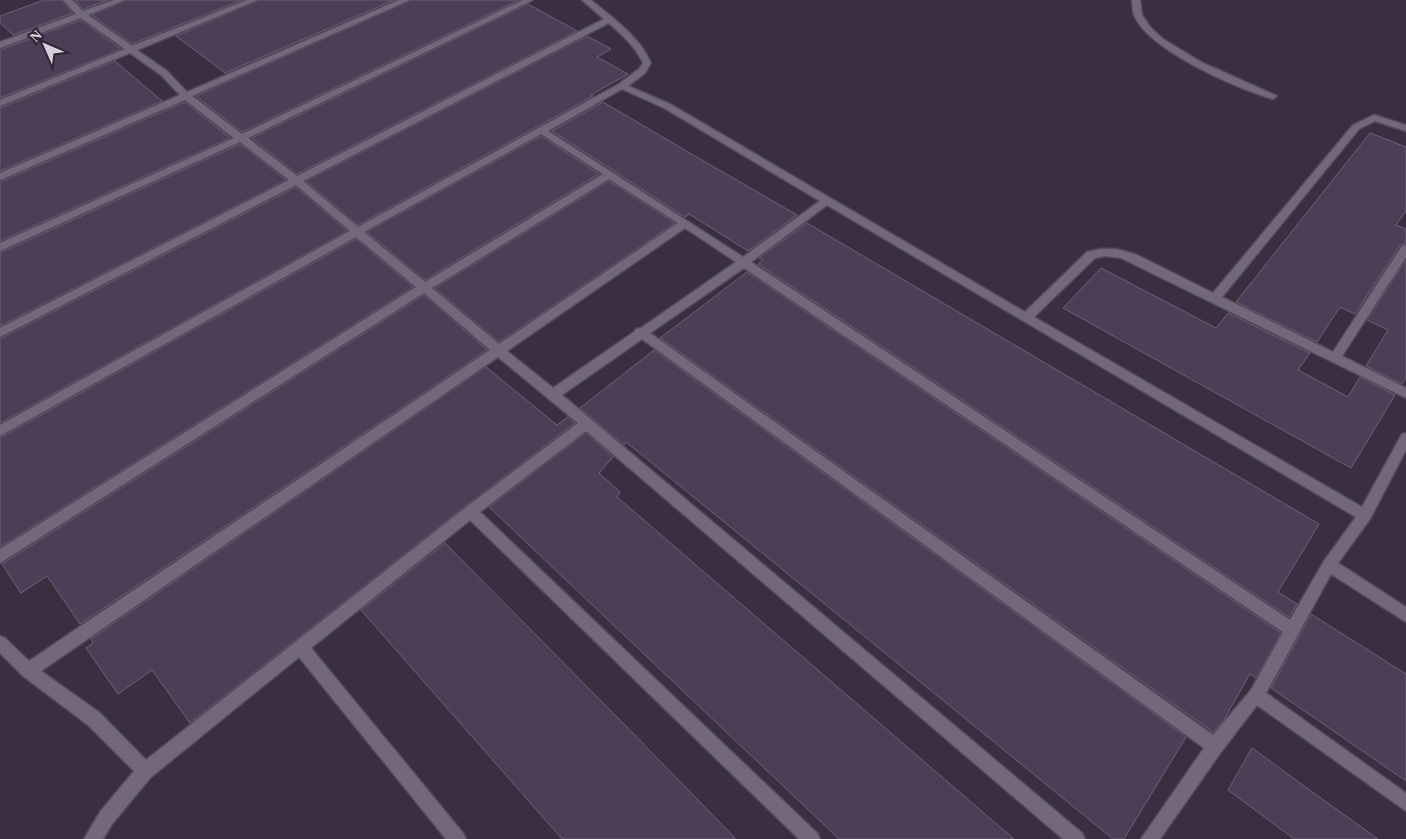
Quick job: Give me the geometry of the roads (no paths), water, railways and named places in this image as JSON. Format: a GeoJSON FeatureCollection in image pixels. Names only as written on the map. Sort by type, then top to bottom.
{"type":"FeatureCollection","features":[{"type":"Feature","properties":{"kind":"street"},"geometry":{"type":"LineString","coordinates":[[67,0],[82,15],[164,73],[186,96],[297,180],[357,232],[426,287],[498,352],[553,395],[1076,839]]}},
{"type":"Feature","properties":{"kind":"street"},"geometry":{"type":"LineString","coordinates":[[0,45],[121,0]]}},
{"type":"Feature","properties":{"kind":"street"},"geometry":{"type":"LineString","coordinates":[[0,103],[254,0]]}},
{"type":"Feature","properties":{"kind":"street"},"geometry":{"type":"LineString","coordinates":[[0,177],[406,0]]}},
{"type":"Feature","properties":{"kind":"street"},"geometry":{"type":"LineString","coordinates":[[0,247],[241,138],[529,0]]}},
{"type":"Feature","properties":{"kind":"street"},"geometry":{"type":"LineString","coordinates":[[0,431],[622,86],[642,70],[647,63],[644,54],[610,19],[586,0]]}},
{"type":"Feature","properties":{"kind":"street"},"geometry":{"type":"LineString","coordinates":[[1136,0],[1138,15],[1148,29],[1164,44],[1225,77],[1273,96]]}},
{"type":"Feature","properties":{"kind":"street"},"geometry":{"type":"LineString","coordinates":[[0,333],[610,19]]}},
{"type":"Feature","properties":{"kind":"street"},"geometry":{"type":"LineString","coordinates":[[622,86],[667,106],[1365,515]]}},
{"type":"Feature","properties":{"kind":"street"},"geometry":{"type":"LineString","coordinates":[[1215,298],[1356,127],[1374,118],[1406,128]]}},
{"type":"Feature","properties":{"kind":"street"},"geometry":{"type":"LineString","coordinates":[[541,130],[685,222],[1292,629]]}},
{"type":"Feature","properties":{"kind":"street"},"geometry":{"type":"LineString","coordinates":[[0,558],[426,287],[610,174]]}},
{"type":"Feature","properties":{"kind":"street"},"geometry":{"type":"LineString","coordinates":[[553,395],[640,332],[744,262],[828,200]]}},
{"type":"Feature","properties":{"kind":"street"},"geometry":{"type":"LineString","coordinates":[[28,670],[498,352],[685,222]]}},
{"type":"Feature","properties":{"kind":"street"},"geometry":{"type":"LineString","coordinates":[[1335,358],[1406,249]]}},
{"type":"Feature","properties":{"kind":"street"},"geometry":{"type":"LineString","coordinates":[[1026,318],[1091,255],[1101,252],[1115,252],[1131,256],[1406,393]]}},
{"type":"Feature","properties":{"kind":"street"},"geometry":{"type":"LineString","coordinates":[[640,332],[1215,746]]}},
{"type":"Feature","properties":{"kind":"street"},"geometry":{"type":"LineString","coordinates":[[92,839],[106,818],[145,771],[470,512],[586,424]]}},
{"type":"Feature","properties":{"kind":"street"},"geometry":{"type":"LineString","coordinates":[[1150,839],[1215,746],[1256,695],[1328,565],[1365,515],[1406,438]]}},
{"type":"Feature","properties":{"kind":"street"},"geometry":{"type":"LineString","coordinates":[[470,512],[811,839]]}},
{"type":"Feature","properties":{"kind":"street"},"geometry":{"type":"LineString","coordinates":[[1328,565],[1406,615]]}},
{"type":"Feature","properties":{"kind":"street"},"geometry":{"type":"LineString","coordinates":[[0,643],[28,670],[94,719],[145,771]]}},
{"type":"Feature","properties":{"kind":"street"},"geometry":{"type":"LineString","coordinates":[[301,648],[457,839]]}},
{"type":"Feature","properties":{"kind":"street"},"geometry":{"type":"LineString","coordinates":[[1256,695],[1406,803]]}}]}
